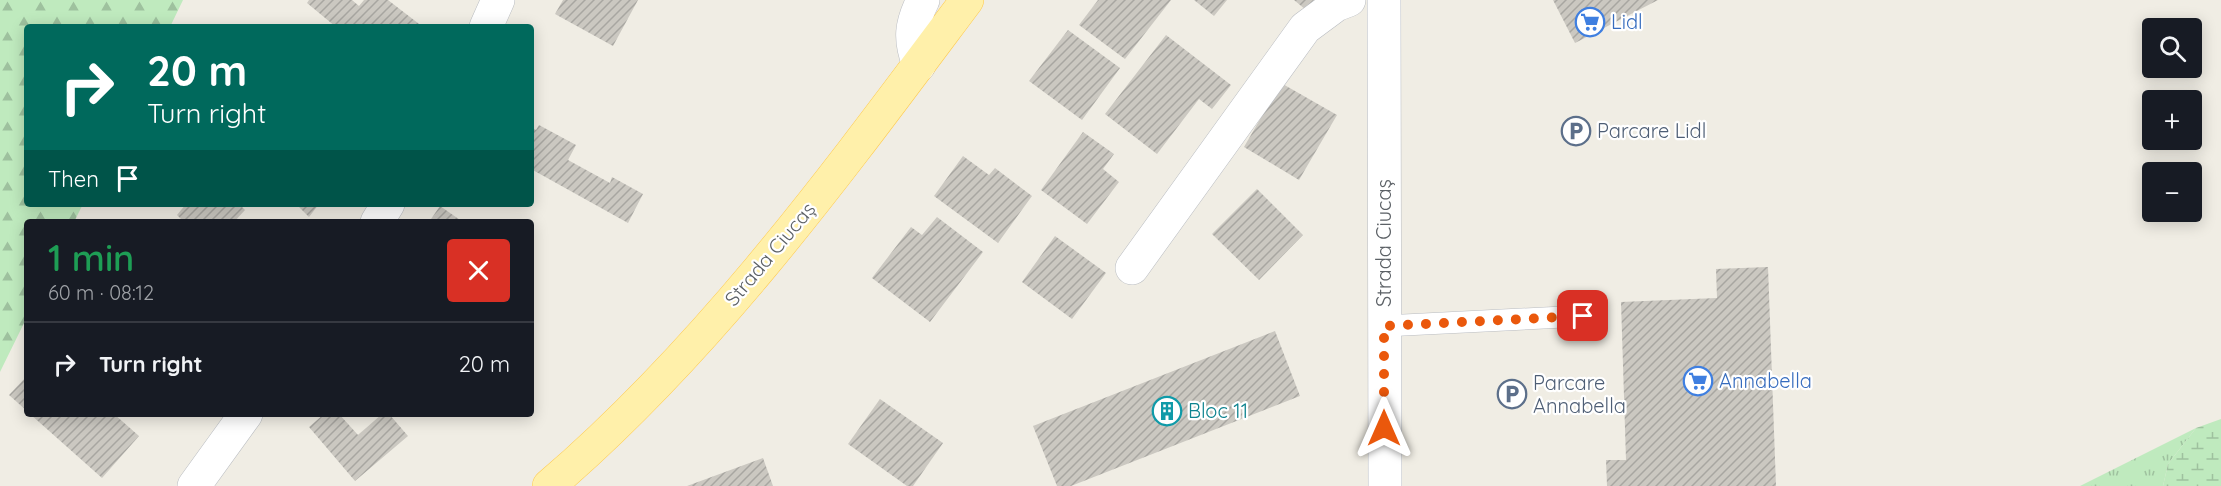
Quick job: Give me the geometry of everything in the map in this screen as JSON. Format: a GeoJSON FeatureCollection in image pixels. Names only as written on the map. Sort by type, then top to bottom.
{"type":"FeatureCollection","features":[{"type":"Feature","properties":{"kind":"main road","name":"Strada Ciucaș"},"geometry":{"type":"LineString","coordinates":[[549,486],[634,406],[708,329],[762,266],[967,0]]}},
{"type":"Feature","properties":{"kind":"street"},"geometry":{"type":"LineString","coordinates":[[487,24],[498,0]]}},
{"type":"Feature","properties":{"kind":"street"},"geometry":{"type":"LineString","coordinates":[[919,65],[912,48],[912,32],[924,0]]}},
{"type":"Feature","properties":{"kind":"street"},"geometry":{"type":"LineString","coordinates":[[1132,268],[1305,28],[1336,5],[1349,0]]}},
{"type":"Feature","properties":{"kind":"street","name":"Strada Ciucaș"},"geometry":{"type":"LineString","coordinates":[[1384,0],[1385,486]]}},
{"type":"Feature","properties":{"kind":"street"},"geometry":{"type":"LineString","coordinates":[[194,486],[244,417]]}},
{"type":"Feature","properties":{"kind":"lane"},"geometry":{"type":"LineString","coordinates":[[1384,326],[1583,316]]}},
{"type":"Feature","properties":{"kind":"green space"},"geometry":{"type":"Polygon","coordinates":[[[0,0],[183,0],[171,24],[24,24],[24,207],[82,207],[76,219],[24,219],[24,323],[0,372],[0,0]]]}},
{"type":"Feature","properties":{"kind":"green space"},"geometry":{"type":"Polygon","coordinates":[[[2221,419],[2221,486],[2163,486],[2168,464],[2196,428],[2221,419]]]}},
{"type":"Feature","properties":{"kind":"green space"},"geometry":{"type":"Polygon","coordinates":[[[2196,428],[2168,464],[2163,486],[2080,486],[2196,428]]]}},
{"type":"Feature","properties":{"kind":"building"},"geometry":{"type":"Polygon","coordinates":[[[309,0],[352,0],[359,6],[364,0],[388,0],[419,24],[332,24],[307,3],[309,0]]]}},
{"type":"Feature","properties":{"kind":"building"},"geometry":{"type":"Polygon","coordinates":[[[563,0],[638,0],[613,46],[555,14],[563,0]]]}},
{"type":"Feature","properties":{"kind":"building"},"geometry":{"type":"Polygon","coordinates":[[[1098,0],[1171,0],[1125,59],[1079,25],[1098,0]]]}},
{"type":"Feature","properties":{"kind":"building"},"geometry":{"type":"Polygon","coordinates":[[[1194,0],[1227,0],[1214,16],[1194,0]]]}},
{"type":"Feature","properties":{"kind":"building"},"geometry":{"type":"Polygon","coordinates":[[[1294,0],[1314,0],[1306,10],[1294,0]]]}},
{"type":"Feature","properties":{"kind":"building","name":"Lidl"},"geometry":{"type":"Polygon","coordinates":[[[1553,0],[1658,0],[1575,43],[1553,0]]]}},
{"type":"Feature","properties":{"kind":"building"},"geometry":{"type":"Polygon","coordinates":[[[1068,30],[1120,68],[1082,120],[1029,81],[1068,30]]]}},
{"type":"Feature","properties":{"kind":"building"},"geometry":{"type":"Polygon","coordinates":[[[1166,35],[1231,85],[1212,109],[1199,99],[1157,154],[1105,114],[1166,35]]]}},
{"type":"Feature","properties":{"kind":"building"},"geometry":{"type":"Polygon","coordinates":[[[1281,83],[1337,115],[1299,180],[1244,147],[1281,83]]]}},
{"type":"Feature","properties":{"kind":"building"},"geometry":{"type":"Polygon","coordinates":[[[539,125],[576,145],[568,160],[610,183],[612,177],[643,194],[628,223],[534,171],[534,129],[536,130],[539,125]]]}},
{"type":"Feature","properties":{"kind":"building"},"geometry":{"type":"Polygon","coordinates":[[[1083,132],[1114,154],[1103,169],[1119,182],[1087,224],[1041,190],[1083,132]]]}},
{"type":"Feature","properties":{"kind":"building"},"geometry":{"type":"Polygon","coordinates":[[[963,156],[989,175],[995,168],[1032,196],[998,243],[934,196],[963,156]]]}},
{"type":"Feature","properties":{"kind":"building"},"geometry":{"type":"Polygon","coordinates":[[[1257,189],[1303,235],[1259,280],[1212,234],[1257,189]]]}},
{"type":"Feature","properties":{"kind":"building"},"geometry":{"type":"Polygon","coordinates":[[[184,207],[242,207],[245,210],[237,219],[181,219],[177,215],[184,207]]]}},
{"type":"Feature","properties":{"kind":"building"},"geometry":{"type":"Polygon","coordinates":[[[299,207],[317,207],[309,217],[299,207]]]}},
{"type":"Feature","properties":{"kind":"building"},"geometry":{"type":"Polygon","coordinates":[[[441,207],[459,219],[431,219],[441,207]]]}},
{"type":"Feature","properties":{"kind":"building"},"geometry":{"type":"Polygon","coordinates":[[[937,217],[983,252],[930,322],[872,278],[911,227],[922,235],[937,217]]]}},
{"type":"Feature","properties":{"kind":"building"},"geometry":{"type":"Polygon","coordinates":[[[1055,236],[1106,273],[1072,319],[1022,282],[1055,236]]]}},
{"type":"Feature","properties":{"kind":"building","name":"Annabella"},"geometry":{"type":"Polygon","coordinates":[[[1768,267],[1776,486],[1607,486],[1606,460],[1626,460],[1621,302],[1717,298],[1716,269],[1768,267]]]}},
{"type":"Feature","properties":{"kind":"building","name":"Bloc 11"},"geometry":{"type":"Polygon","coordinates":[[[1275,331],[1300,396],[1071,486],[1057,486],[1033,426],[1275,331]]]}},
{"type":"Feature","properties":{"kind":"building"},"geometry":{"type":"Polygon","coordinates":[[[24,379],[24,408],[9,395],[24,379]]]}},
{"type":"Feature","properties":{"kind":"building"},"geometry":{"type":"Polygon","coordinates":[[[880,399],[943,443],[913,486],[907,486],[848,444],[880,399]]]}},
{"type":"Feature","properties":{"kind":"building"},"geometry":{"type":"Polygon","coordinates":[[[33,417],[117,417],[139,436],[102,478],[33,417]]]}},
{"type":"Feature","properties":{"kind":"building"},"geometry":{"type":"Polygon","coordinates":[[[321,417],[342,417],[358,435],[379,417],[392,417],[408,436],[355,481],[309,427],[321,417]]]}},
{"type":"Feature","properties":{"kind":"building"},"geometry":{"type":"Polygon","coordinates":[[[763,458],[773,486],[687,486],[763,458]]]}},
{"type":"Feature","properties":{"kind":"place","name":"Lidl"},"geometry":{"type":"Point","coordinates":[1590,22]}},
{"type":"Feature","properties":{"kind":"place","name":"Parcare Lidl"},"geometry":{"type":"Point","coordinates":[1576,131]}},
{"type":"Feature","properties":{"kind":"place","name":"Annabella"},"geometry":{"type":"Point","coordinates":[1698,381]}},
{"type":"Feature","properties":{"kind":"place","name":"Parcare Annabella"},"geometry":{"type":"Point","coordinates":[1512,394]}},
{"type":"Feature","properties":{"kind":"place","name":"Bloc 11"},"geometry":{"type":"Point","coordinates":[1167,411]}},
{"type":"Feature","properties":{"kind":"route"},"geometry":{"type":"LineString","coordinates":[[1384,428],[1384,326],[1583,316]]}}]}
